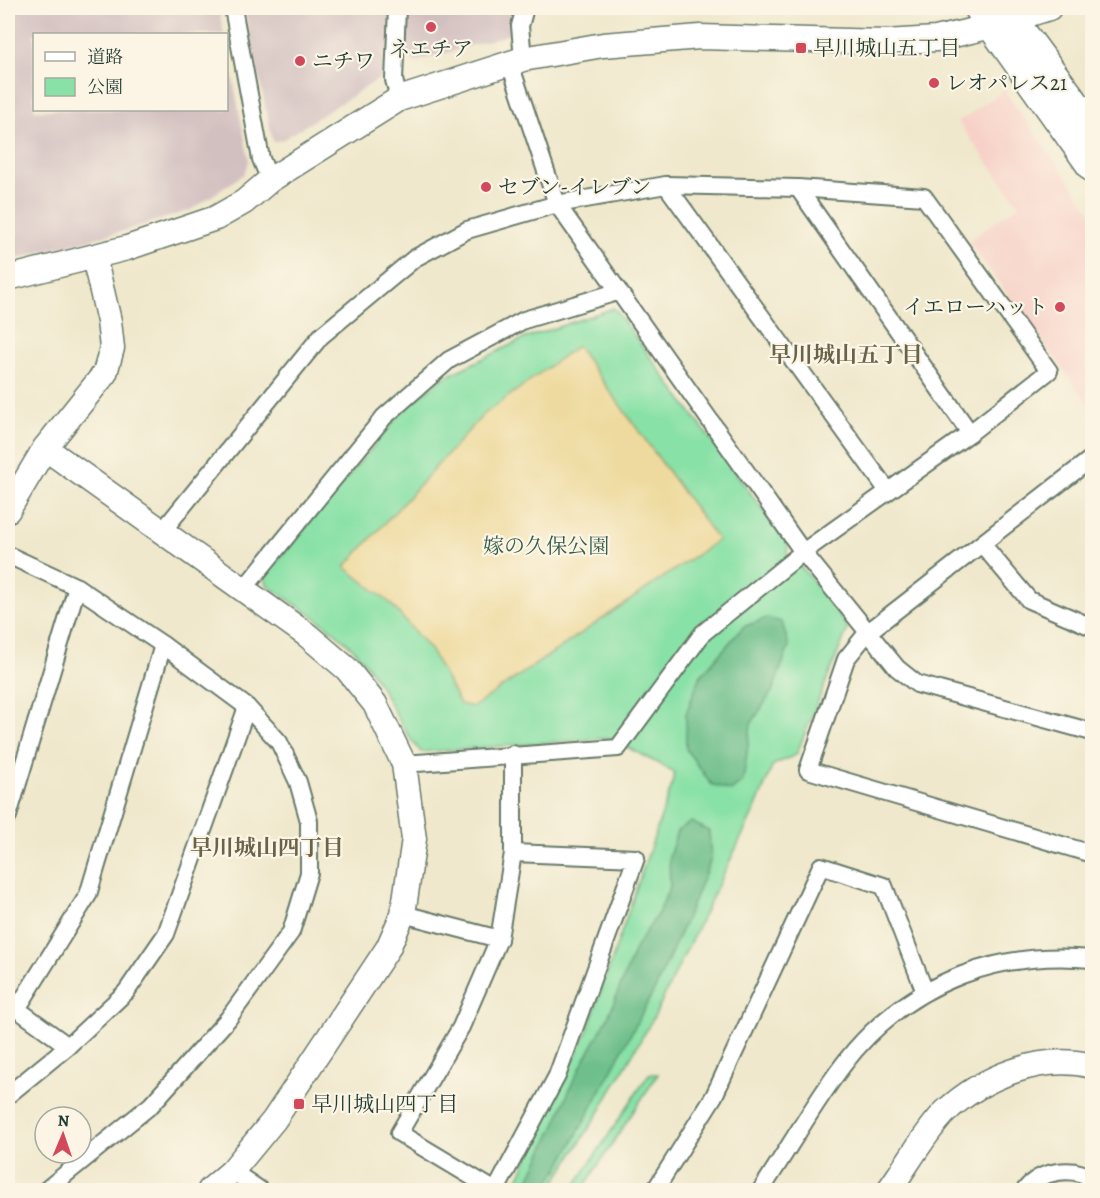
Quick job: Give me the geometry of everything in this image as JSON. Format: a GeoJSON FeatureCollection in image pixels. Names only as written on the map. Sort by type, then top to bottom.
{"type":"FeatureCollection","features":[{"type":"Feature","properties":{"kind":"main road"},"geometry":{"type":"LineString","coordinates":[[997,15],[1092,125]]}},
{"type":"Feature","properties":{"kind":"main road"},"geometry":{"type":"LineString","coordinates":[[997,15],[1092,168]]}},
{"type":"Feature","properties":{"kind":"street"},"geometry":{"type":"LineString","coordinates":[[233,8],[261,159],[270,180]]}},
{"type":"Feature","properties":{"kind":"street"},"geometry":{"type":"LineString","coordinates":[[397,8],[394,80],[399,99]]}},
{"type":"Feature","properties":{"kind":"street"},"geometry":{"type":"LineString","coordinates":[[525,8],[520,26],[517,62],[557,204],[617,292],[803,552],[897,668],[917,684],[1091,728]]}},
{"type":"Feature","properties":{"kind":"street"},"geometry":{"type":"LineString","coordinates":[[8,278],[94,257],[216,218],[244,202],[270,180],[399,99],[517,62],[603,45],[700,36],[885,42],[936,39],[997,15],[1049,8]]}},
{"type":"Feature","properties":{"kind":"street"},"geometry":{"type":"LineString","coordinates":[[666,184],[888,491]]}},
{"type":"Feature","properties":{"kind":"street"},"geometry":{"type":"LineString","coordinates":[[161,533],[321,336],[365,297],[415,258],[467,230],[557,204],[666,184],[798,188],[924,197],[1049,371],[970,433],[803,552],[703,633],[618,748],[513,754],[404,764]]}},
{"type":"Feature","properties":{"kind":"street"},"geometry":{"type":"LineString","coordinates":[[798,188],[970,433]]}},
{"type":"Feature","properties":{"kind":"street"},"geometry":{"type":"LineString","coordinates":[[8,510],[45,448],[105,373],[112,348],[109,321],[94,257]]}},
{"type":"Feature","properties":{"kind":"street"},"geometry":{"type":"LineString","coordinates":[[243,590],[384,417],[449,360],[524,321],[617,292]]}},
{"type":"Feature","properties":{"kind":"street"},"geometry":{"type":"LineString","coordinates":[[45,448],[307,635],[346,669],[375,704],[404,764],[414,839],[404,914],[388,948],[274,1120],[232,1171],[210,1191]]}},
{"type":"Feature","properties":{"kind":"street"},"geometry":{"type":"LineString","coordinates":[[1092,458],[867,633],[846,659],[808,770],[1092,854]]}},
{"type":"Feature","properties":{"kind":"street"},"geometry":{"type":"LineString","coordinates":[[982,544],[1029,600],[1092,627]]}},
{"type":"Feature","properties":{"kind":"street"},"geometry":{"type":"LineString","coordinates":[[8,555],[77,587],[163,645],[247,707],[279,742],[298,782],[309,821],[309,873],[291,932],[228,1019],[151,1105],[46,1191]]}},
{"type":"Feature","properties":{"kind":"street"},"geometry":{"type":"LineString","coordinates":[[8,816],[77,587]]}},
{"type":"Feature","properties":{"kind":"street"},"geometry":{"type":"LineString","coordinates":[[68,1046],[17,1009],[88,895],[163,645]]}},
{"type":"Feature","properties":{"kind":"street"},"geometry":{"type":"LineString","coordinates":[[8,1095],[68,1046],[126,992],[166,934],[247,707]]}},
{"type":"Feature","properties":{"kind":"street"},"geometry":{"type":"LineString","coordinates":[[513,754],[513,853],[499,939],[461,1027],[399,1133],[495,1191],[557,1076],[636,858],[513,853]]}},
{"type":"Feature","properties":{"kind":"street"},"geometry":{"type":"LineString","coordinates":[[655,1191],[714,1096],[821,866],[884,886],[925,992]]}},
{"type":"Feature","properties":{"kind":"street"},"geometry":{"type":"LineString","coordinates":[[404,914],[499,939]]}},
{"type":"Feature","properties":{"kind":"street"},"geometry":{"type":"LineString","coordinates":[[761,1191],[855,1051],[880,1026],[925,992],[968,972],[1013,960],[1069,957],[1092,959]]}},
{"type":"Feature","properties":{"kind":"street"},"geometry":{"type":"LineString","coordinates":[[889,1191],[944,1113],[972,1091],[998,1077],[1048,1063],[1092,1066]]}},
{"type":"Feature","properties":{"kind":"street"},"geometry":{"type":"LineString","coordinates":[[232,1171],[260,1191]]}},
{"type":"Feature","properties":{"kind":"street"},"geometry":{"type":"LineString","coordinates":[[1025,1191],[1029,1185],[1047,1174],[1065,1171],[1087,1175],[1092,1179]]}},
{"type":"Feature","properties":{"kind":"shaded area"},"geometry":{"type":"Polygon","coordinates":[[[8,8],[218,8],[224,33],[33,33],[33,111],[228,111],[228,54],[249,161],[244,174],[191,210],[116,233],[8,261],[8,8]]]}},
{"type":"Feature","properties":{"kind":"shaded area"},"geometry":{"type":"Polygon","coordinates":[[[244,8],[516,8],[510,34],[415,62],[403,49],[384,50],[382,77],[284,139],[273,142],[244,8]]]}},
{"type":"Feature","properties":{"kind":"shaded area"},"geometry":{"type":"Polygon","coordinates":[[[1004,90],[1092,213],[1092,404],[1090,406],[968,241],[1019,205],[958,122],[1004,90]]]}},
{"type":"Feature","properties":{"kind":"green space","name":"嫁の久保公園"},"geometry":{"type":"Polygon","coordinates":[[[614,308],[788,544],[787,555],[807,573],[848,628],[796,755],[773,765],[756,807],[655,1015],[598,1114],[550,1190],[513,1190],[587,1032],[672,785],[674,772],[610,738],[421,752],[405,730],[378,682],[353,648],[318,619],[268,586],[264,577],[402,412],[441,379],[523,339],[614,308]]]}},
{"type":"Feature","properties":{"kind":"green space"},"geometry":{"type":"Polygon","coordinates":[[[767,618],[782,622],[789,646],[773,690],[751,724],[743,781],[731,791],[711,784],[686,749],[686,714],[699,678],[743,627],[767,618]]]}},
{"type":"Feature","properties":{"kind":"green space"},"geometry":{"type":"Polygon","coordinates":[[[691,822],[709,831],[711,859],[656,987],[559,1168],[542,1190],[524,1190],[573,1081],[608,1017],[636,947],[659,912],[670,886],[669,857],[677,831],[691,822]]]}},
{"type":"Feature","properties":{"kind":"green space"},"geometry":{"type":"Polygon","coordinates":[[[649,1074],[658,1074],[582,1190],[572,1190],[649,1074]]]}},
{"type":"Feature","properties":{"kind":"sand"},"geometry":{"type":"Polygon","coordinates":[[[577,346],[718,540],[473,707],[460,704],[431,651],[390,603],[345,567],[483,415],[577,346]]]}},
{"type":"Feature","properties":{"kind":"place","name":"ネエチア"},"geometry":{"type":"Point","coordinates":[431,27]}},
{"type":"Feature","properties":{"kind":"place","name":"早川城山五丁目"},"geometry":{"type":"Point","coordinates":[801,48]}},
{"type":"Feature","properties":{"kind":"place","name":"ニチワ"},"geometry":{"type":"Point","coordinates":[300,61]}},
{"type":"Feature","properties":{"kind":"place","name":"レオパレス21"},"geometry":{"type":"Point","coordinates":[934,83]}},
{"type":"Feature","properties":{"kind":"place","name":"セブン-イレブン"},"geometry":{"type":"Point","coordinates":[486,187]}},
{"type":"Feature","properties":{"kind":"place","name":"イエローハット"},"geometry":{"type":"Point","coordinates":[1060,307]}},
{"type":"Feature","properties":{"kind":"place","name":"早川城山四丁目"},"geometry":{"type":"Point","coordinates":[299,1104]}},
{"type":"Feature","properties":{"kind":"district","name":"早川城山五丁目"},"geometry":{"type":"Point","coordinates":[846,354]}},
{"type":"Feature","properties":{"kind":"district","name":"早川城山四丁目"},"geometry":{"type":"Point","coordinates":[267,847]}}]}
